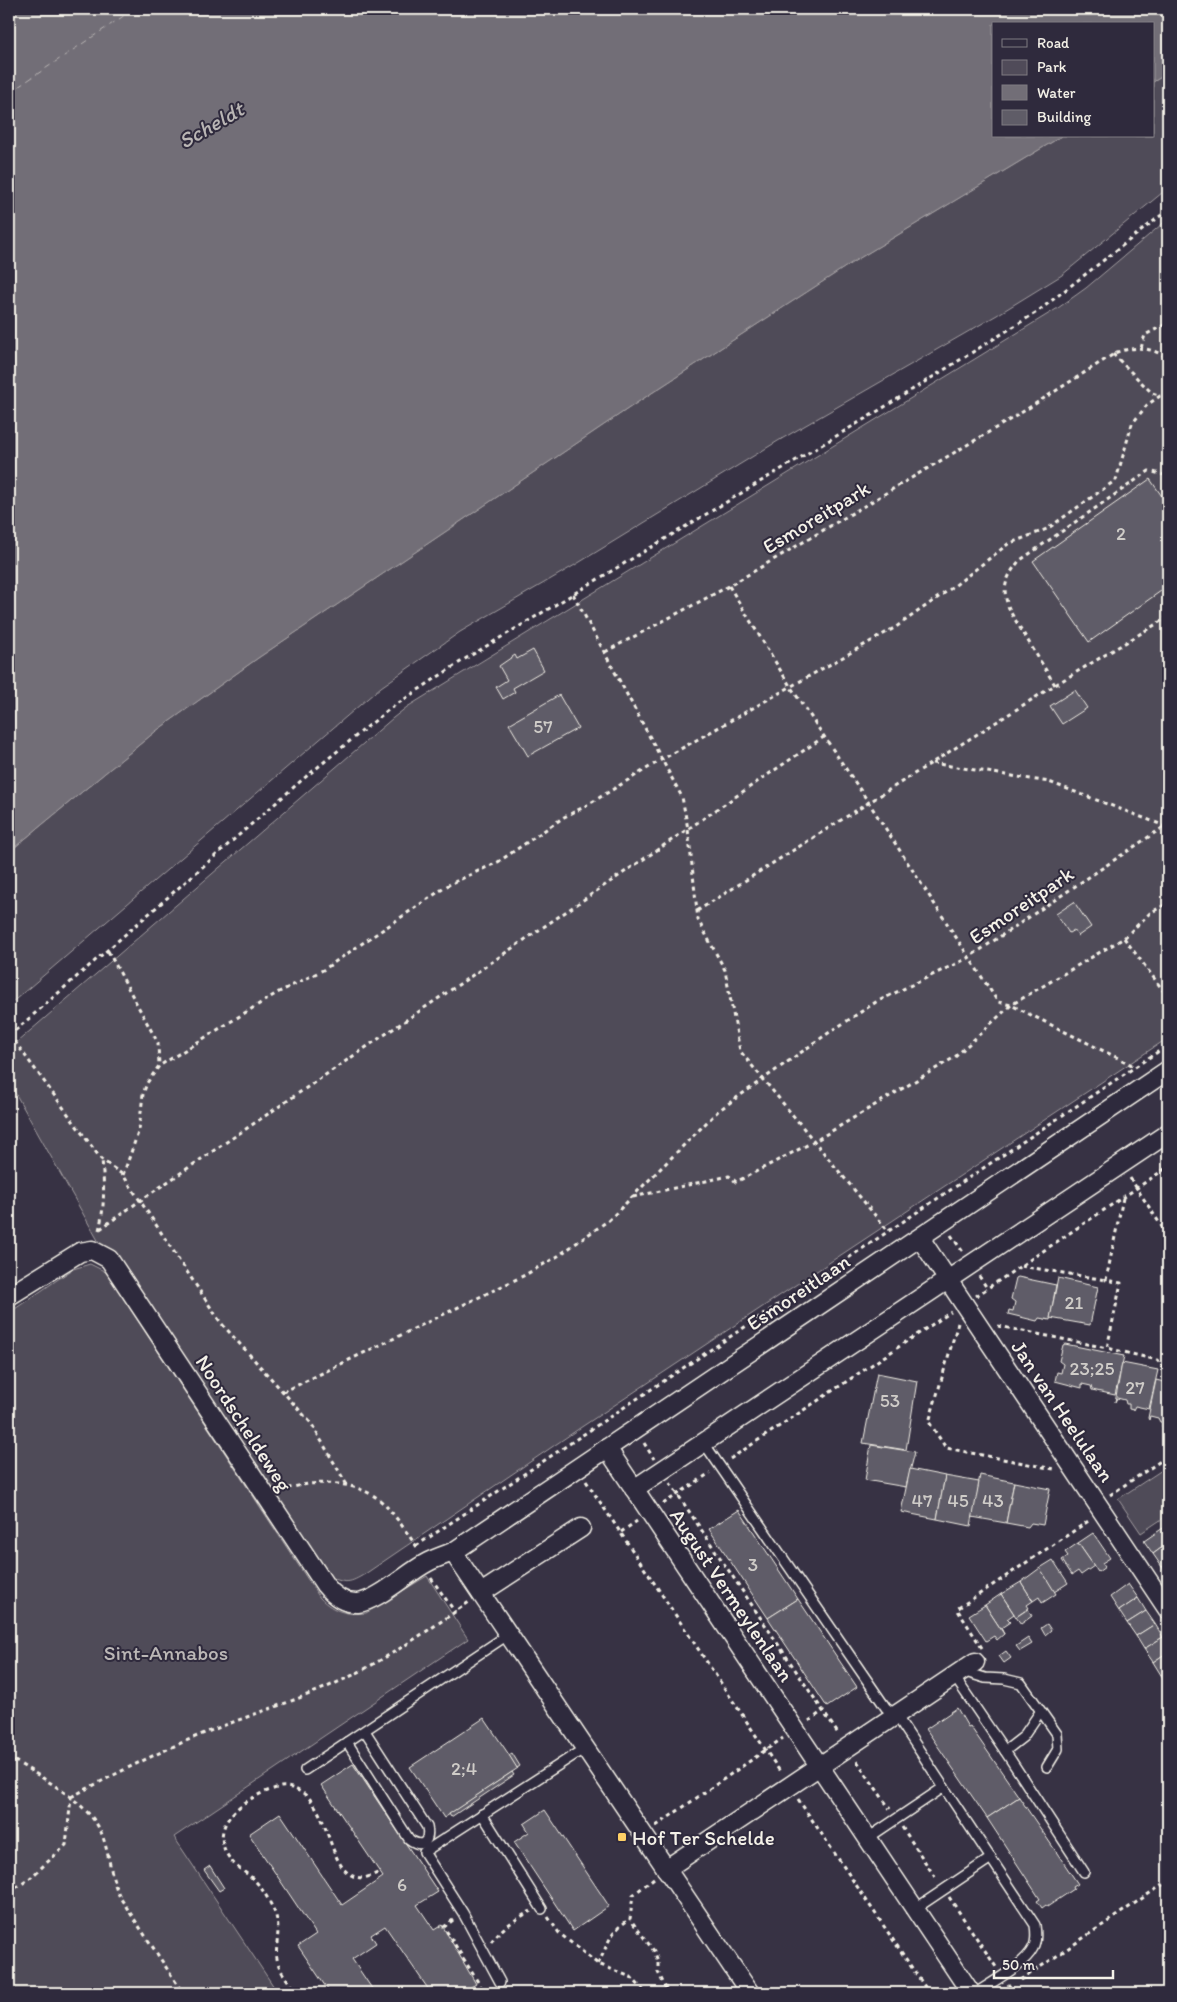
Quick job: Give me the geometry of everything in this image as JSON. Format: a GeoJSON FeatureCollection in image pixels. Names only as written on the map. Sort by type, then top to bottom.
{"type":"FeatureCollection","features":[{"type":"Feature","properties":{"kind":"street","name":"Esmoreitlaan"},"geometry":{"type":"LineString","coordinates":[[453,1552],[1168,1070]]}},
{"type":"Feature","properties":{"kind":"street"},"geometry":{"type":"LineString","coordinates":[[634,1489],[1168,1133]]}},
{"type":"Feature","properties":{"kind":"street","name":"Jan van Heelulaan"},"geometry":{"type":"LineString","coordinates":[[920,1238],[948,1280],[973,1301],[1077,1473],[1168,1610]]}},
{"type":"Feature","properties":{"kind":"street","name":"Noordscheldeweg"},"geometry":{"type":"LineString","coordinates":[[9,1296],[80,1252],[92,1250],[109,1259],[325,1585],[333,1594],[346,1602],[357,1603],[369,1600],[427,1562],[453,1552]]}},
{"type":"Feature","properties":{"kind":"street","name":"August Vermeylenlaan"},"geometry":{"type":"LineString","coordinates":[[607,1448],[972,1993]]}},
{"type":"Feature","properties":{"kind":"street"},"geometry":{"type":"LineString","coordinates":[[481,1593],[581,1528]]}},
{"type":"Feature","properties":{"kind":"street"},"geometry":{"type":"LineString","coordinates":[[453,1552],[750,1993]]}},
{"type":"Feature","properties":{"kind":"street"},"geometry":{"type":"LineString","coordinates":[[666,1869],[964,1670]]}},
{"type":"Feature","properties":{"kind":"lane"},"geometry":{"type":"LineString","coordinates":[[704,1443],[886,1708],[896,1715],[1036,1925],[1034,1948],[1026,1959],[976,1993]]}},
{"type":"Feature","properties":{"kind":"lane"},"geometry":{"type":"LineString","coordinates":[[305,1770],[509,1634]]}},
{"type":"Feature","properties":{"kind":"lane"},"geometry":{"type":"LineString","coordinates":[[964,1670],[985,1678],[1004,1679],[1021,1683],[1057,1734],[1058,1749],[1048,1767]]}},
{"type":"Feature","properties":{"kind":"lane"},"geometry":{"type":"LineString","coordinates":[[964,1670],[1005,1751],[1084,1872]]}},
{"type":"Feature","properties":{"kind":"lane"},"geometry":{"type":"LineString","coordinates":[[1005,1751],[1024,1737],[1040,1712]]}},
{"type":"Feature","properties":{"kind":"lane"},"geometry":{"type":"LineString","coordinates":[[347,1742],[409,1839],[416,1844],[426,1841],[429,1834],[428,1827],[365,1730]]}},
{"type":"Feature","properties":{"kind":"lane"},"geometry":{"type":"LineString","coordinates":[[500,1982],[463,1913],[424,1852],[584,1748]]}},
{"type":"Feature","properties":{"kind":"lane"},"geometry":{"type":"LineString","coordinates":[[868,1838],[944,1787]]}},
{"type":"Feature","properties":{"kind":"lane"},"geometry":{"type":"LineString","coordinates":[[482,1814],[542,1908]]}},
{"type":"Feature","properties":{"kind":"lane"},"geometry":{"type":"LineString","coordinates":[[916,1909],[991,1858]]}},
{"type":"Feature","properties":{"kind":"path"},"geometry":{"type":"LineString","coordinates":[[348,1485],[311,1424],[221,1323],[123,1175],[102,1159],[9,1035],[108,951],[302,780],[388,710],[466,659],[870,416],[1043,308],[1168,210]]}},
{"type":"Feature","properties":{"kind":"path"},"geometry":{"type":"LineString","coordinates":[[1141,348],[1145,335],[1168,323]]}},
{"type":"Feature","properties":{"kind":"path","name":"Esmoreitpark"},"geometry":{"type":"LineString","coordinates":[[1167,825],[968,958],[869,803],[790,686],[730,586],[1016,416],[1113,354],[1132,347],[1154,350],[1168,358]]}},
{"type":"Feature","properties":{"kind":"path"},"geometry":{"type":"LineString","coordinates":[[1113,354],[1152,393],[1160,396]]}},
{"type":"Feature","properties":{"kind":"path"},"geometry":{"type":"LineString","coordinates":[[123,1175],[139,1130],[143,1094],[159,1066],[277,993],[323,970],[450,884],[498,862],[564,817],[896,627],[953,587],[1008,544],[1047,529],[1116,480],[1132,424],[1148,405],[1160,396],[1168,394]]}},
{"type":"Feature","properties":{"kind":"path"},"geometry":{"type":"LineString","coordinates":[[1055,684],[1018,627],[1005,600],[1005,586],[1009,574],[1019,561],[1149,471],[1168,476]]}},
{"type":"Feature","properties":{"kind":"path"},"geometry":{"type":"LineString","coordinates":[[605,652],[730,586]]}},
{"type":"Feature","properties":{"kind":"path"},"geometry":{"type":"LineString","coordinates":[[573,594],[682,797],[688,829],[698,920],[725,970],[740,1051],[888,1231]]}},
{"type":"Feature","properties":{"kind":"path"},"geometry":{"type":"LineString","coordinates":[[697,911],[1055,684],[1168,618]]}},
{"type":"Feature","properties":{"kind":"path"},"geometry":{"type":"LineString","coordinates":[[102,1159],[104,1188],[100,1229],[825,736]]}},
{"type":"Feature","properties":{"kind":"path"},"geometry":{"type":"LineString","coordinates":[[931,763],[1049,782],[1167,825],[1168,831]]}},
{"type":"Feature","properties":{"kind":"path"},"geometry":{"type":"LineString","coordinates":[[632,1197],[729,1176],[736,1182],[815,1141],[955,1057],[1011,1005],[1124,938],[1150,913],[1168,904]]}},
{"type":"Feature","properties":{"kind":"path"},"geometry":{"type":"LineString","coordinates":[[1124,938],[1168,997]]}},
{"type":"Feature","properties":{"kind":"path"},"geometry":{"type":"LineString","coordinates":[[108,951],[158,1043],[159,1066]]}},
{"type":"Feature","properties":{"kind":"path"},"geometry":{"type":"LineString","coordinates":[[283,1392],[525,1275],[558,1256],[609,1220],[718,1111],[876,1002],[968,958],[998,1002],[1011,1005],[1136,1067]]}},
{"type":"Feature","properties":{"kind":"path"},"geometry":{"type":"LineString","coordinates":[[416,1546],[1168,1045]]}},
{"type":"Feature","properties":{"kind":"path"},"geometry":{"type":"LineString","coordinates":[[1122,1164],[1168,1236]]}},
{"type":"Feature","properties":{"kind":"path"},"geometry":{"type":"LineString","coordinates":[[621,1532],[973,1301],[987,1288],[1168,1167]]}},
{"type":"Feature","properties":{"kind":"path"},"geometry":{"type":"LineString","coordinates":[[1106,1280],[1123,1198]]}},
{"type":"Feature","properties":{"kind":"path"},"geometry":{"type":"LineString","coordinates":[[930,1204],[987,1288]]}},
{"type":"Feature","properties":{"kind":"path"},"geometry":{"type":"LineString","coordinates":[[1020,1266],[1121,1283],[1107,1348]]}},
{"type":"Feature","properties":{"kind":"path"},"geometry":{"type":"LineString","coordinates":[[973,1301],[929,1422],[946,1448],[1077,1473]]}},
{"type":"Feature","properties":{"kind":"path"},"geometry":{"type":"LineString","coordinates":[[1000,1334],[995,1326],[1107,1348],[1157,1360],[1168,1373]]}},
{"type":"Feature","properties":{"kind":"path"},"geometry":{"type":"LineString","coordinates":[[622,1409],[847,1747],[1014,1993]]}},
{"type":"Feature","properties":{"kind":"path"},"geometry":{"type":"LineString","coordinates":[[964,1670],[986,1654],[957,1609],[1100,1508],[1168,1456]]}},
{"type":"Feature","properties":{"kind":"path"},"geometry":{"type":"LineString","coordinates":[[578,1468],[929,1993]]}},
{"type":"Feature","properties":{"kind":"path"},"geometry":{"type":"LineString","coordinates":[[265,1496],[293,1486],[322,1484],[348,1485],[378,1498],[401,1525],[427,1562],[427,1572],[455,1612]]}},
{"type":"Feature","properties":{"kind":"path"},"geometry":{"type":"LineString","coordinates":[[71,1797],[154,1755],[214,1729],[306,1696],[356,1674],[415,1641],[481,1593]]}},
{"type":"Feature","properties":{"kind":"path"},"geometry":{"type":"LineString","coordinates":[[644,1835],[823,1711]]}},
{"type":"Feature","properties":{"kind":"path"},"geometry":{"type":"LineString","coordinates":[[9,1754],[15,1761],[71,1797],[98,1825],[106,1847],[116,1889],[121,1899],[184,1993]]}},
{"type":"Feature","properties":{"kind":"path"},"geometry":{"type":"LineString","coordinates":[[300,1993],[286,1980],[277,1961],[279,1926],[274,1910],[254,1879],[231,1860],[222,1845],[224,1826],[232,1812],[264,1792],[283,1786],[297,1789],[306,1795],[320,1812],[339,1864],[351,1876],[364,1878],[380,1872]]}},
{"type":"Feature","properties":{"kind":"path"},"geometry":{"type":"LineString","coordinates":[[9,1892],[28,1880],[66,1845],[71,1797]]}},
{"type":"Feature","properties":{"kind":"path"},"geometry":{"type":"LineString","coordinates":[[666,1869],[633,1895],[630,1919],[654,1950],[658,1961],[658,1972],[668,1993]]}},
{"type":"Feature","properties":{"kind":"path"},"geometry":{"type":"LineString","coordinates":[[1006,1990],[1168,1881]]}},
{"type":"Feature","properties":{"kind":"path"},"geometry":{"type":"LineString","coordinates":[[484,1951],[496,1934],[531,1911],[542,1908],[559,1934],[598,1964],[631,1977],[646,1993]]}},
{"type":"Feature","properties":{"kind":"path"},"geometry":{"type":"LineString","coordinates":[[463,1913],[444,1927],[481,1987],[482,1993]]}},
{"type":"Feature","properties":{"kind":"path"},"geometry":{"type":"LineString","coordinates":[[598,1964],[610,1935],[620,1925],[630,1919]]}},
{"type":"Feature","properties":{"kind":"green space"},"geometry":{"type":"Polygon","coordinates":[[[1168,73],[1168,188],[1062,275],[997,315],[778,441],[575,565],[460,632],[381,687],[9,1005],[9,852],[156,731],[258,658],[641,400],[853,262],[1059,138],[1154,138],[1154,81],[1168,73]]]}},
{"type":"Feature","properties":{"kind":"green space"},"geometry":{"type":"Polygon","coordinates":[[[1168,219],[1168,1038],[580,1428],[365,1574],[348,1582],[330,1577],[118,1256],[109,1248],[100,1244],[9,1082],[9,1049],[407,707],[1058,308],[1086,288],[1168,219]]]}},
{"type":"Feature","properties":{"kind":"green space","name":"Sint-Annabos"},"geometry":{"type":"Polygon","coordinates":[[[90,1264],[106,1272],[320,1598],[330,1607],[341,1612],[366,1613],[427,1576],[468,1639],[174,1837],[278,1993],[9,1993],[9,1313],[73,1269],[90,1264]]]}},
{"type":"Feature","properties":{"kind":"green space"},"geometry":{"type":"Polygon","coordinates":[[[1168,1466],[1168,1515],[1141,1533],[1118,1499],[1168,1466]]]}},
{"type":"Feature","properties":{"kind":"water","name":"Scheldt"},"geometry":{"type":"Polygon","coordinates":[[[9,9],[1168,9],[1168,73],[1154,81],[1154,22],[992,22],[992,138],[1059,138],[853,262],[641,400],[258,658],[156,731],[9,852],[9,9]]]}},
{"type":"Feature","properties":{"kind":"building"},"geometry":{"type":"Polygon","coordinates":[[[1150,479],[1168,505],[1168,586],[1089,642],[1033,561],[1150,479]]]}},
{"type":"Feature","properties":{"kind":"building"},"geometry":{"type":"Polygon","coordinates":[[[533,650],[544,670],[513,688],[515,692],[503,699],[496,687],[507,680],[499,666],[515,655],[517,659],[533,650]]]}},
{"type":"Feature","properties":{"kind":"building"},"geometry":{"type":"Polygon","coordinates":[[[1075,690],[1087,708],[1062,724],[1050,706],[1075,690]]]}},
{"type":"Feature","properties":{"kind":"building"},"geometry":{"type":"Polygon","coordinates":[[[559,695],[578,728],[528,756],[509,724],[559,695]]]}},
{"type":"Feature","properties":{"kind":"building"},"geometry":{"type":"Polygon","coordinates":[[[1074,902],[1091,927],[1078,936],[1074,930],[1069,933],[1056,914],[1074,902]]]}},
{"type":"Feature","properties":{"kind":"building"},"geometry":{"type":"Polygon","coordinates":[[[1016,1278],[1056,1285],[1050,1320],[1039,1318],[1037,1321],[1008,1314],[1009,1310],[1013,1311],[1015,1302],[1011,1299],[1016,1278]]]}},
{"type":"Feature","properties":{"kind":"building"},"geometry":{"type":"Polygon","coordinates":[[[1058,1278],[1098,1287],[1090,1325],[1050,1318],[1058,1278]]]}},
{"type":"Feature","properties":{"kind":"building"},"geometry":{"type":"Polygon","coordinates":[[[1063,1345],[1124,1356],[1115,1395],[1092,1390],[1091,1386],[1082,1384],[1082,1388],[1055,1381],[1057,1372],[1061,1373],[1063,1364],[1059,1361],[1063,1345]]]}},
{"type":"Feature","properties":{"kind":"building"},"geometry":{"type":"Polygon","coordinates":[[[1122,1363],[1158,1370],[1149,1409],[1135,1406],[1133,1410],[1129,1409],[1129,1404],[1126,1404],[1125,1400],[1117,1398],[1115,1402],[1122,1363]]]}},
{"type":"Feature","properties":{"kind":"building"},"geometry":{"type":"Polygon","coordinates":[[[877,1373],[917,1381],[906,1450],[863,1443],[877,1373]]]}},
{"type":"Feature","properties":{"kind":"building"},"geometry":{"type":"Polygon","coordinates":[[[1156,1380],[1168,1383],[1167,1428],[1162,1427],[1162,1422],[1158,1418],[1150,1416],[1149,1420],[1148,1418],[1156,1380]]]}},
{"type":"Feature","properties":{"kind":"building"},"geometry":{"type":"Polygon","coordinates":[[[871,1445],[915,1452],[906,1487],[865,1480],[871,1445]]]}},
{"type":"Feature","properties":{"kind":"building"},"geometry":{"type":"Polygon","coordinates":[[[910,1469],[945,1476],[937,1519],[901,1512],[910,1469]]]}},
{"type":"Feature","properties":{"kind":"building"},"geometry":{"type":"Polygon","coordinates":[[[980,1475],[1014,1482],[1006,1523],[972,1517],[980,1475]]]}},
{"type":"Feature","properties":{"kind":"building"},"geometry":{"type":"Polygon","coordinates":[[[945,1476],[979,1482],[971,1526],[937,1519],[945,1476]]]}},
{"type":"Feature","properties":{"kind":"building"},"geometry":{"type":"Polygon","coordinates":[[[1014,1482],[1050,1489],[1043,1525],[1031,1523],[1028,1527],[1006,1523],[1014,1482]]]}},
{"type":"Feature","properties":{"kind":"building"},"geometry":{"type":"Polygon","coordinates":[[[739,1510],[798,1599],[768,1618],[709,1529],[739,1510]]]}},
{"type":"Feature","properties":{"kind":"building"},"geometry":{"type":"Polygon","coordinates":[[[1163,1528],[1168,1536],[1168,1543],[1153,1554],[1144,1541],[1163,1528]]]}},
{"type":"Feature","properties":{"kind":"building"},"geometry":{"type":"Polygon","coordinates":[[[1093,1533],[1110,1558],[1102,1563],[1105,1567],[1098,1572],[1078,1543],[1093,1533]]]}},
{"type":"Feature","properties":{"kind":"building"},"geometry":{"type":"Polygon","coordinates":[[[1078,1543],[1094,1566],[1081,1575],[1078,1571],[1072,1575],[1062,1560],[1068,1556],[1065,1552],[1078,1543]]]}},
{"type":"Feature","properties":{"kind":"building"},"geometry":{"type":"Polygon","coordinates":[[[1168,1543],[1168,1563],[1162,1567],[1153,1554],[1168,1543]]]}},
{"type":"Feature","properties":{"kind":"building"},"geometry":{"type":"Polygon","coordinates":[[[1053,1560],[1068,1583],[1054,1592],[1040,1568],[1053,1560]]]}},
{"type":"Feature","properties":{"kind":"building"},"geometry":{"type":"Polygon","coordinates":[[[1168,1563],[1168,1577],[1162,1567],[1168,1563]]]}},
{"type":"Feature","properties":{"kind":"building"},"geometry":{"type":"Polygon","coordinates":[[[1040,1568],[1056,1594],[1042,1603],[1039,1597],[1033,1601],[1021,1582],[1040,1568]]]}},
{"type":"Feature","properties":{"kind":"building"},"geometry":{"type":"Polygon","coordinates":[[[1021,1582],[1033,1601],[1027,1605],[1029,1608],[1016,1617],[1001,1594],[1021,1582]]]}},
{"type":"Feature","properties":{"kind":"building"},"geometry":{"type":"Polygon","coordinates":[[[1128,1584],[1138,1598],[1119,1611],[1110,1597],[1128,1584]]]}},
{"type":"Feature","properties":{"kind":"building"},"geometry":{"type":"Polygon","coordinates":[[[1001,1594],[1014,1614],[1007,1619],[1010,1622],[1001,1628],[1004,1634],[985,1605],[1001,1594]]]}},
{"type":"Feature","properties":{"kind":"building"},"geometry":{"type":"Polygon","coordinates":[[[1138,1598],[1146,1611],[1127,1623],[1119,1611],[1138,1598]]]}},
{"type":"Feature","properties":{"kind":"building"},"geometry":{"type":"Polygon","coordinates":[[[798,1599],[857,1687],[827,1707],[768,1618],[798,1599]]]}},
{"type":"Feature","properties":{"kind":"building"},"geometry":{"type":"Polygon","coordinates":[[[985,1605],[1004,1634],[997,1640],[994,1636],[986,1641],[969,1615],[985,1605]]]}},
{"type":"Feature","properties":{"kind":"building"},"geometry":{"type":"Polygon","coordinates":[[[1028,1609],[1032,1616],[1021,1624],[1016,1617],[1028,1609]]]}},
{"type":"Feature","properties":{"kind":"building"},"geometry":{"type":"Polygon","coordinates":[[[1146,1611],[1155,1624],[1136,1636],[1127,1623],[1146,1611]]]}},
{"type":"Feature","properties":{"kind":"building"},"geometry":{"type":"Polygon","coordinates":[[[1047,1624],[1051,1630],[1045,1635],[1041,1628],[1047,1624]]]}},
{"type":"Feature","properties":{"kind":"building"},"geometry":{"type":"Polygon","coordinates":[[[1155,1624],[1163,1637],[1144,1649],[1136,1636],[1155,1624]]]}},
{"type":"Feature","properties":{"kind":"building"},"geometry":{"type":"Polygon","coordinates":[[[1163,1637],[1168,1644],[1168,1652],[1153,1662],[1144,1649],[1163,1637]]]}},
{"type":"Feature","properties":{"kind":"building"},"geometry":{"type":"Polygon","coordinates":[[[1028,1638],[1032,1644],[1020,1651],[1016,1646],[1028,1638]]]}},
{"type":"Feature","properties":{"kind":"building"},"geometry":{"type":"Polygon","coordinates":[[[1006,1651],[1011,1658],[1004,1663],[999,1656],[1006,1651]]]}},
{"type":"Feature","properties":{"kind":"building"},"geometry":{"type":"Polygon","coordinates":[[[1168,1652],[1168,1670],[1161,1675],[1153,1662],[1168,1652]]]}},
{"type":"Feature","properties":{"kind":"building"},"geometry":{"type":"Polygon","coordinates":[[[1168,1670],[1168,1685],[1161,1675],[1168,1670]]]}},
{"type":"Feature","properties":{"kind":"building"},"geometry":{"type":"Polygon","coordinates":[[[957,1708],[968,1727],[970,1726],[1019,1797],[987,1818],[926,1729],[957,1708]]]}},
{"type":"Feature","properties":{"kind":"building"},"geometry":{"type":"Polygon","coordinates":[[[484,1718],[518,1768],[444,1818],[410,1767],[484,1718]]]}},
{"type":"Feature","properties":{"kind":"building"},"geometry":{"type":"Polygon","coordinates":[[[512,1753],[520,1766],[517,1768],[509,1755],[512,1753]]]}},
{"type":"Feature","properties":{"kind":"building"},"geometry":{"type":"Polygon","coordinates":[[[353,1764],[438,1892],[417,1905],[434,1930],[442,1925],[476,1984],[471,1987],[475,1993],[431,1993],[385,1926],[371,1935],[376,1943],[352,1959],[375,1993],[330,1993],[298,1946],[316,1934],[249,1834],[280,1813],[342,1905],[383,1877],[321,1785],[353,1764]]]}},
{"type":"Feature","properties":{"kind":"building"},"geometry":{"type":"Polygon","coordinates":[[[512,1772],[514,1775],[451,1817],[449,1814],[512,1772]]]}},
{"type":"Feature","properties":{"kind":"building"},"geometry":{"type":"Polygon","coordinates":[[[1019,1797],[1078,1884],[1073,1887],[1074,1889],[1047,1907],[1046,1905],[1042,1908],[1037,1901],[1040,1899],[987,1818],[1019,1797]]]}},
{"type":"Feature","properties":{"kind":"building"},"geometry":{"type":"Polygon","coordinates":[[[545,1810],[609,1906],[573,1931],[514,1842],[529,1832],[524,1824],[545,1810]]]}},
{"type":"Feature","properties":{"kind":"building"},"geometry":{"type":"Polygon","coordinates":[[[210,1866],[224,1888],[219,1891],[204,1870],[210,1866]]]}},
{"type":"Feature","properties":{"kind":"ferry route"},"geometry":{"type":"LineString","coordinates":[[9,93],[134,9]]}},
{"type":"Feature","properties":{"kind":"place","name":"Hof Ter Schelde"},"geometry":{"type":"Point","coordinates":[622,1837]}}]}
